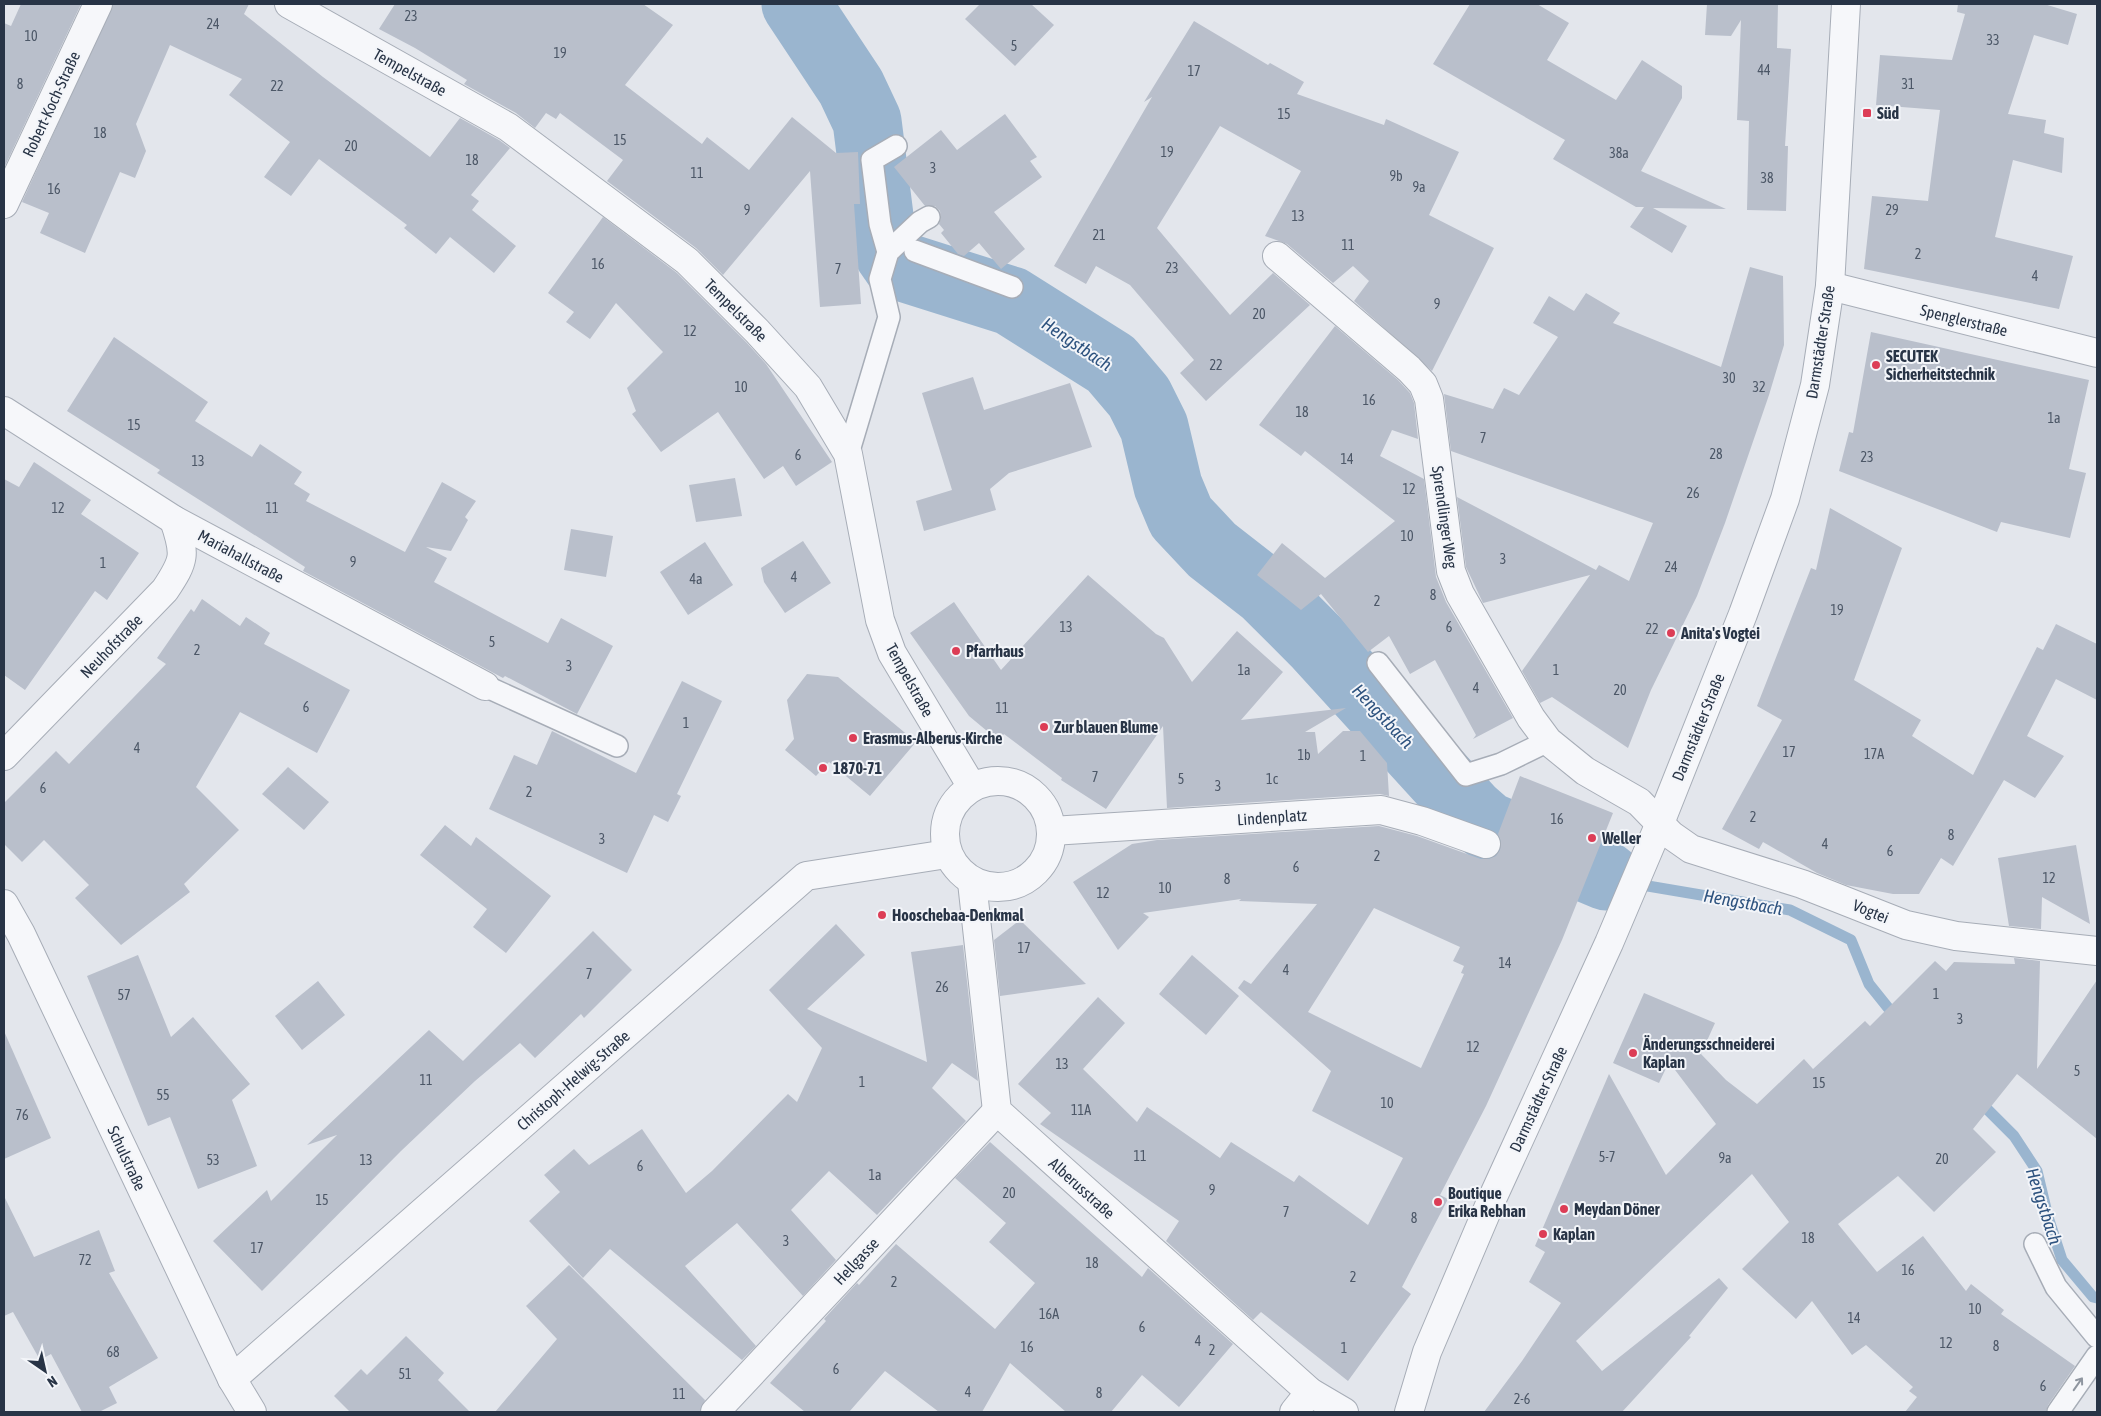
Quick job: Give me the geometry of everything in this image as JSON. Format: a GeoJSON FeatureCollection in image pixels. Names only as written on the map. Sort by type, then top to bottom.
{"type":"FeatureCollection","features":[{"type":"Feature","properties":{"kind":"street","name":"Robert-Koch-Straße"},"geometry":{"type":"LineString","coordinates":[[4,204],[98,4]]}},
{"type":"Feature","properties":{"kind":"street","name":"Tempelstraße"},"geometry":{"type":"LineString","coordinates":[[289,4],[508,127],[686,261],[757,331],[808,386],[848,454],[880,620],[892,653],[972,787]]}},
{"type":"Feature","properties":{"kind":"street","name":"Darmstädter Straße"},"geometry":{"type":"LineString","coordinates":[[1409,1412],[1427,1352],[1492,1199],[1624,908],[1660,823],[1743,614],[1785,499],[1815,385],[1830,286],[1846,4]]}},
{"type":"Feature","properties":{"kind":"street","name":"Sprendlinger Weg"},"geometry":{"type":"LineString","coordinates":[[1277,256],[1409,369],[1423,384],[1429,398],[1451,571],[1460,594],[1530,718],[1548,741],[1585,771],[1640,802],[1660,823]]}},
{"type":"Feature","properties":{"kind":"street","name":"Spenglerstraße"},"geometry":{"type":"LineString","coordinates":[[1830,286],[2097,353]]}},
{"type":"Feature","properties":{"kind":"street","name":"Mariahallstraße"},"geometry":{"type":"LineString","coordinates":[[4,412],[174,520],[485,686]]}},
{"type":"Feature","properties":{"kind":"street","name":"Neuhofstraße"},"geometry":{"type":"LineString","coordinates":[[4,756],[166,590],[179,570],[184,552],[174,520]]}},
{"type":"Feature","properties":{"kind":"street"},"geometry":{"type":"LineString","coordinates":[[1000,781],[1010,782],[1028,789],[1043,804],[1052,831],[1049,853],[1039,869],[1025,881],[1014,886],[995,888],[972,882],[957,869],[947,854],[944,829],[950,808],[972,787],[1000,781]]}},
{"type":"Feature","properties":{"kind":"street","name":"Lindenplatz"},"geometry":{"type":"LineString","coordinates":[[1052,831],[1381,810],[1422,821],[1486,844]]}},
{"type":"Feature","properties":{"kind":"street","name":"Vogtei"},"geometry":{"type":"LineString","coordinates":[[1660,823],[1671,835],[1691,849],[1802,884],[1906,925],[1956,936],[2097,951]]}},
{"type":"Feature","properties":{"kind":"street","name":"Christoph-Helwig-Straße"},"geometry":{"type":"LineString","coordinates":[[232,1378],[806,876],[947,854]]}},
{"type":"Feature","properties":{"kind":"street"},"geometry":{"type":"LineString","coordinates":[[972,882],[997,1111]]}},
{"type":"Feature","properties":{"kind":"street","name":"Schulstraße"},"geometry":{"type":"LineString","coordinates":[[4,904],[21,934],[232,1378],[252,1412]]}},
{"type":"Feature","properties":{"kind":"street","name":"Alberusstraße"},"geometry":{"type":"LineString","coordinates":[[997,1111],[1302,1402],[1344,1412]]}},
{"type":"Feature","properties":{"kind":"street","name":"Hellgasse"},"geometry":{"type":"LineString","coordinates":[[715,1412],[997,1111]]}},
{"type":"Feature","properties":{"kind":"lane"},"geometry":{"type":"LineString","coordinates":[[888,252],[880,224],[872,160],[896,146]]}},
{"type":"Feature","properties":{"kind":"lane"},"geometry":{"type":"LineString","coordinates":[[848,454],[889,317],[880,279],[888,252],[920,222],[929,217]]}},
{"type":"Feature","properties":{"kind":"lane"},"geometry":{"type":"LineString","coordinates":[[915,251],[1012,287]]}},
{"type":"Feature","properties":{"kind":"lane"},"geometry":{"type":"LineString","coordinates":[[1378,664],[1466,775],[1501,764],[1548,741]]}},
{"type":"Feature","properties":{"kind":"lane"},"geometry":{"type":"LineString","coordinates":[[485,686],[616,746]]}},
{"type":"Feature","properties":{"kind":"lane"},"geometry":{"type":"LineString","coordinates":[[2035,1244],[2056,1287],[2097,1337]]}},
{"type":"Feature","properties":{"kind":"lane"},"geometry":{"type":"LineString","coordinates":[[2058,1412],[2097,1356]]}},
{"type":"Feature","properties":{"kind":"building"},"geometry":{"type":"Polygon","coordinates":[[[21,4],[81,4],[4,168],[4,23],[11,26],[21,4]]]}},
{"type":"Feature","properties":{"kind":"building"},"geometry":{"type":"Polygon","coordinates":[[[113,4],[249,4],[244,14],[323,77],[430,157],[460,118],[499,140],[510,148],[471,195],[479,201],[472,210],[516,246],[494,273],[450,237],[436,254],[404,228],[407,225],[319,159],[291,196],[264,177],[290,142],[229,95],[242,79],[170,45],[136,124],[146,151],[135,178],[120,172],[85,253],[40,233],[49,213],[22,202],[113,4]]]}},
{"type":"Feature","properties":{"kind":"building"},"geometry":{"type":"Polygon","coordinates":[[[395,4],[643,4],[673,25],[625,85],[702,144],[707,137],[749,170],[792,117],[836,153],[858,152],[860,204],[854,204],[861,304],[820,307],[810,171],[723,275],[696,248],[607,181],[623,160],[560,113],[556,119],[546,113],[535,128],[516,113],[464,84],[467,80],[415,48],[379,29],[395,4]]]}},
{"type":"Feature","properties":{"kind":"building"},"geometry":{"type":"Polygon","coordinates":[[[980,4],[1031,4],[1054,25],[1015,66],[965,19],[980,4]]]}},
{"type":"Feature","properties":{"kind":"building"},"geometry":{"type":"Polygon","coordinates":[[[1470,4],[1537,4],[1569,23],[1547,60],[1616,100],[1642,60],[1682,86],[1682,98],[1641,171],[1726,209],[1653,208],[1687,226],[1672,253],[1630,227],[1644,207],[1636,207],[1553,159],[1565,140],[1433,64],[1470,4]]]}},
{"type":"Feature","properties":{"kind":"building"},"geometry":{"type":"Polygon","coordinates":[[[1707,4],[1778,4],[1777,48],[1791,49],[1785,146],[1788,146],[1786,211],[1747,210],[1749,121],[1737,120],[1741,20],[1731,36],[1705,35],[1707,4]]]}},
{"type":"Feature","properties":{"kind":"building"},"geometry":{"type":"Polygon","coordinates":[[[1958,4],[2044,4],[2077,14],[2068,45],[2034,35],[2008,114],[2046,120],[2044,133],[2064,138],[2062,173],[2013,160],[1995,237],[2073,256],[2059,309],[1864,269],[1872,196],[1928,201],[1940,110],[1876,105],[1880,55],[1952,60],[1965,14],[1957,12],[1958,4]]]}},
{"type":"Feature","properties":{"kind":"building"},"geometry":{"type":"Polygon","coordinates":[[[1194,21],[1268,65],[1270,63],[1304,82],[1297,94],[1384,125],[1386,119],[1459,152],[1429,215],[1494,248],[1432,371],[1354,301],[1369,281],[1353,266],[1333,283],[1287,244],[1265,236],[1301,171],[1220,126],[1157,228],[1230,315],[1273,273],[1310,305],[1206,401],[1180,373],[1194,360],[1130,285],[1096,266],[1086,284],[1054,266],[1152,97],[1144,102],[1194,21]]]}},
{"type":"Feature","properties":{"kind":"building"},"geometry":{"type":"Polygon","coordinates":[[[1005,114],[1037,157],[1030,161],[1042,177],[994,212],[1025,249],[1001,269],[979,243],[964,256],[958,254],[941,233],[944,230],[939,224],[941,218],[940,211],[935,206],[925,206],[894,167],[941,130],[957,150],[1005,114]]]}},
{"type":"Feature","properties":{"kind":"building"},"geometry":{"type":"Polygon","coordinates":[[[603,217],[677,273],[746,342],[766,364],[832,462],[796,486],[783,466],[764,479],[718,412],[661,452],[632,414],[636,411],[627,388],[663,352],[616,303],[590,339],[566,322],[574,312],[548,293],[603,217]]]}},
{"type":"Feature","properties":{"kind":"building"},"geometry":{"type":"Polygon","coordinates":[[[1750,267],[1783,276],[1784,345],[1725,523],[1697,596],[1651,690],[1628,748],[1552,697],[1540,703],[1522,671],[1590,575],[1483,603],[1466,567],[1457,497],[1596,570],[1599,565],[1629,581],[1653,523],[1451,451],[1444,394],[1493,409],[1504,388],[1519,395],[1558,337],[1533,323],[1549,296],[1574,311],[1586,293],[1620,313],[1613,323],[1721,367],[1750,267]]]}},
{"type":"Feature","properties":{"kind":"building"},"geometry":{"type":"Polygon","coordinates":[[[1335,326],[1398,380],[1410,393],[1414,403],[1418,439],[1392,430],[1380,456],[1424,479],[1436,577],[1446,602],[1513,718],[1473,739],[1476,735],[1435,660],[1410,674],[1389,636],[1368,652],[1321,594],[1301,610],[1257,575],[1282,543],[1325,578],[1395,521],[1305,451],[1301,456],[1259,425],[1335,326]]]}},
{"type":"Feature","properties":{"kind":"building"},"geometry":{"type":"Polygon","coordinates":[[[1871,332],[2089,380],[2069,469],[2086,473],[2070,538],[2001,522],[1997,532],[1839,471],[1849,432],[1853,433],[1871,332]]]}},
{"type":"Feature","properties":{"kind":"building"},"geometry":{"type":"Polygon","coordinates":[[[114,337],[208,402],[195,421],[252,457],[260,444],[302,472],[294,484],[310,494],[306,501],[405,552],[442,482],[476,501],[465,517],[468,520],[451,551],[426,547],[447,558],[434,582],[548,643],[561,618],[613,646],[577,714],[505,676],[503,678],[303,571],[305,567],[157,473],[160,470],[67,411],[114,337]]]}},
{"type":"Feature","properties":{"kind":"building"},"geometry":{"type":"Polygon","coordinates":[[[973,377],[984,410],[1070,383],[1092,447],[1009,473],[990,489],[996,510],[924,531],[916,501],[952,490],[922,393],[973,377]]]}},
{"type":"Feature","properties":{"kind":"building"},"geometry":{"type":"Polygon","coordinates":[[[34,462],[91,500],[81,514],[139,553],[107,600],[95,591],[25,690],[4,675],[4,479],[19,487],[34,462]]]}},
{"type":"Feature","properties":{"kind":"building"},"geometry":{"type":"Polygon","coordinates":[[[735,478],[742,516],[696,522],[689,485],[735,478]]]}},
{"type":"Feature","properties":{"kind":"building"},"geometry":{"type":"Polygon","coordinates":[[[1830,508],[1902,548],[1854,680],[1921,720],[1912,736],[1973,775],[2037,647],[2043,650],[2056,624],[2097,644],[2097,700],[2056,679],[2027,736],[2064,756],[2035,798],[2004,780],[1953,866],[1941,858],[1919,894],[1893,894],[1846,885],[1817,873],[1763,842],[1759,849],[1722,829],[1782,720],[1757,706],[1811,568],[1816,570],[1830,508]]]}},
{"type":"Feature","properties":{"kind":"building"},"geometry":{"type":"Polygon","coordinates":[[[571,529],[613,536],[606,577],[564,570],[571,529]]]}},
{"type":"Feature","properties":{"kind":"building"},"geometry":{"type":"Polygon","coordinates":[[[803,541],[831,583],[785,613],[764,582],[761,568],[803,541]]]}},
{"type":"Feature","properties":{"kind":"building"},"geometry":{"type":"Polygon","coordinates":[[[705,542],[733,585],[688,615],[660,572],[705,542]]]}},
{"type":"Feature","properties":{"kind":"building"},"geometry":{"type":"Polygon","coordinates":[[[1088,575],[1156,634],[1164,638],[1192,682],[1237,631],[1283,672],[1241,720],[1346,708],[1305,732],[1315,732],[1318,754],[1343,731],[1360,731],[1387,763],[1389,796],[1380,794],[1167,808],[1163,726],[1106,809],[1061,780],[1062,778],[1004,734],[999,741],[969,716],[910,633],[954,602],[1001,670],[1088,575]]]}},
{"type":"Feature","properties":{"kind":"building"},"geometry":{"type":"Polygon","coordinates":[[[202,599],[240,626],[246,617],[270,633],[264,644],[350,690],[317,753],[240,712],[196,787],[239,830],[184,884],[190,892],[121,945],[75,898],[89,885],[44,840],[22,862],[4,844],[4,803],[56,751],[69,764],[166,664],[157,658],[191,609],[194,612],[202,599]]]}},
{"type":"Feature","properties":{"kind":"building","name":"Erasmus-Alberus-Kirche"},"geometry":{"type":"Polygon","coordinates":[[[807,674],[838,677],[916,742],[870,796],[829,762],[816,776],[785,750],[794,739],[787,700],[807,674]]]}},
{"type":"Feature","properties":{"kind":"building"},"geometry":{"type":"Polygon","coordinates":[[[682,681],[722,701],[677,794],[681,796],[668,822],[654,815],[627,873],[489,809],[514,755],[537,765],[552,731],[636,773],[682,681]]]}},
{"type":"Feature","properties":{"kind":"building"},"geometry":{"type":"Polygon","coordinates":[[[288,767],[329,802],[304,830],[262,794],[288,767]]]}},
{"type":"Feature","properties":{"kind":"building"},"geometry":{"type":"Polygon","coordinates":[[[1520,776],[1613,813],[1562,940],[1486,1106],[1440,1195],[1448,1199],[1402,1287],[1411,1294],[1348,1381],[1261,1312],[1253,1320],[1166,1241],[1179,1221],[1040,1124],[1051,1113],[1018,1084],[1098,997],[1125,1023],[1083,1069],[1137,1122],[1147,1107],[1220,1158],[1231,1142],[1294,1182],[1299,1175],[1368,1225],[1403,1158],[1312,1111],[1331,1071],[1238,988],[1244,980],[1251,984],[1317,904],[1239,901],[1241,899],[1143,913],[1149,917],[1118,950],[1073,882],[1132,844],[1157,840],[1379,826],[1417,836],[1481,859],[1489,859],[1496,856],[1500,850],[1501,842],[1498,834],[1520,776]],[[1374,908],[1308,1012],[1421,1068],[1464,974],[1461,973],[1464,966],[1453,961],[1460,947],[1374,908]]]}},
{"type":"Feature","properties":{"kind":"building"},"geometry":{"type":"Polygon","coordinates":[[[445,825],[471,846],[476,837],[551,896],[506,953],[473,927],[487,909],[420,855],[445,825]]]}},
{"type":"Feature","properties":{"kind":"building"},"geometry":{"type":"Polygon","coordinates":[[[2076,845],[2090,924],[2042,897],[2041,929],[2009,926],[1998,858],[2076,845]]]}},
{"type":"Feature","properties":{"kind":"building"},"geometry":{"type":"Polygon","coordinates":[[[1020,920],[1086,984],[1000,996],[994,940],[1020,920]]]}},
{"type":"Feature","properties":{"kind":"building"},"geometry":{"type":"Polygon","coordinates":[[[836,924],[865,955],[807,1009],[927,1062],[911,952],[963,945],[978,1081],[952,1063],[932,1088],[966,1121],[877,1215],[829,1171],[791,1210],[836,1260],[803,1296],[737,1223],[685,1266],[756,1346],[742,1360],[610,1249],[583,1278],[529,1221],[560,1192],[544,1175],[574,1149],[589,1165],[642,1129],[686,1193],[712,1171],[788,1094],[797,1102],[822,1048],[769,990],[836,924]]]}},
{"type":"Feature","properties":{"kind":"building"},"geometry":{"type":"Polygon","coordinates":[[[593,931],[632,970],[584,1018],[581,1014],[535,1058],[520,1043],[475,1081],[401,1151],[262,1291],[213,1241],[267,1190],[271,1201],[337,1135],[307,1145],[429,1030],[463,1061],[593,931]]]}},
{"type":"Feature","properties":{"kind":"building"},"geometry":{"type":"Polygon","coordinates":[[[138,955],[171,1037],[193,1017],[250,1084],[232,1100],[257,1166],[198,1189],[170,1117],[148,1126],[87,976],[138,955]]]}},
{"type":"Feature","properties":{"kind":"building"},"geometry":{"type":"Polygon","coordinates":[[[1192,955],[1239,996],[1206,1035],[1159,994],[1192,955]]]}},
{"type":"Feature","properties":{"kind":"building"},"geometry":{"type":"Polygon","coordinates":[[[2014,958],[2040,961],[2037,1069],[2097,980],[2097,1139],[2017,1074],[1973,1129],[1996,1152],[1934,1212],[1898,1176],[1838,1224],[1877,1272],[1923,1236],[1966,1291],[1971,1284],[2004,1310],[2001,1314],[2075,1366],[2048,1405],[2046,1412],[1905,1412],[1917,1397],[1909,1391],[1913,1387],[1866,1345],[1852,1355],[1812,1301],[1796,1319],[1742,1269],[1789,1222],[1752,1174],[1576,1341],[1602,1371],[1719,1278],[1728,1288],[1689,1336],[1691,1337],[1622,1412],[1484,1412],[1522,1361],[1561,1303],[1529,1282],[1545,1252],[1535,1246],[1609,1074],[1666,1175],[1716,1124],[1669,1062],[1659,1083],[1613,1063],[1644,993],[1715,1023],[1701,1054],[1726,1080],[1757,1104],[1804,1059],[1813,1069],[1865,1021],[1870,1026],[1935,961],[1946,971],[1954,962],[2015,964],[2014,958]]]}},
{"type":"Feature","properties":{"kind":"building"},"geometry":{"type":"Polygon","coordinates":[[[318,981],[345,1015],[302,1050],[275,1016],[318,981]]]}},
{"type":"Feature","properties":{"kind":"building"},"geometry":{"type":"Polygon","coordinates":[[[4,1031],[51,1138],[4,1159],[4,1031]]]}},
{"type":"Feature","properties":{"kind":"building"},"geometry":{"type":"Polygon","coordinates":[[[990,1142],[1142,1277],[1148,1268],[1233,1344],[1179,1407],[1142,1375],[1111,1412],[1066,1412],[1010,1363],[982,1412],[939,1412],[885,1371],[849,1412],[805,1412],[770,1383],[826,1321],[824,1319],[857,1283],[859,1285],[896,1244],[995,1329],[1035,1283],[989,1242],[1006,1223],[955,1178],[990,1142]]]}},
{"type":"Feature","properties":{"kind":"building"},"geometry":{"type":"Polygon","coordinates":[[[4,1196],[34,1257],[99,1230],[115,1271],[109,1273],[158,1358],[109,1387],[117,1403],[99,1412],[82,1412],[51,1354],[40,1360],[13,1312],[4,1316],[4,1196]]]}},
{"type":"Feature","properties":{"kind":"building"},"geometry":{"type":"Polygon","coordinates":[[[569,1265],[705,1400],[700,1412],[495,1412],[557,1339],[526,1306],[569,1265]]]}},
{"type":"Feature","properties":{"kind":"building"},"geometry":{"type":"Polygon","coordinates":[[[406,1336],[444,1373],[438,1380],[470,1412],[350,1412],[334,1396],[361,1369],[367,1375],[406,1336]]]}},
{"type":"Feature","properties":{"kind":"waterway","name":"Hengstbach"},"geometry":{"type":"LineString","coordinates":[[796,4],[851,87],[867,121],[880,224],[888,252],[897,265],[1011,301],[1111,364],[1139,397],[1154,427],[1168,486],[1181,517],[1212,550],[1266,592],[1316,642],[1471,812],[1487,826],[1606,876]]}},
{"type":"Feature","properties":{"kind":"waterway","name":"Hengstbach"},"geometry":{"type":"LineString","coordinates":[[1606,876],[1636,884],[1790,910],[1851,940],[1869,984],[1897,1019]]}},
{"type":"Feature","properties":{"kind":"waterway","name":"Hengstbach"},"geometry":{"type":"LineString","coordinates":[[1978,1100],[2014,1136],[2037,1171],[2048,1217],[2062,1260],[2093,1297],[2097,1298]]}},
{"type":"Feature","properties":{"kind":"place","name":"Süd"},"geometry":{"type":"Point","coordinates":[1867,113]}},
{"type":"Feature","properties":{"kind":"place","name":"SECUTEK Sicherheitstechnik"},"geometry":{"type":"Point","coordinates":[1876,365]}},
{"type":"Feature","properties":{"kind":"place","name":"Anita's Vogtei"},"geometry":{"type":"Point","coordinates":[1671,633]}},
{"type":"Feature","properties":{"kind":"place","name":"Pfarrhaus"},"geometry":{"type":"Point","coordinates":[956,651]}},
{"type":"Feature","properties":{"kind":"place","name":"Zur blauen Blume"},"geometry":{"type":"Point","coordinates":[1044,727]}},
{"type":"Feature","properties":{"kind":"place","name":"Erasmus-Alberus-Kirche"},"geometry":{"type":"Point","coordinates":[853,738]}},
{"type":"Feature","properties":{"kind":"place","name":"1870-71"},"geometry":{"type":"Point","coordinates":[823,768]}},
{"type":"Feature","properties":{"kind":"place","name":"Weller"},"geometry":{"type":"Point","coordinates":[1592,838]}},
{"type":"Feature","properties":{"kind":"place","name":"Hooschebaa-Denkmal"},"geometry":{"type":"Point","coordinates":[882,915]}},
{"type":"Feature","properties":{"kind":"place","name":"Änderungsschneiderei Kaplan"},"geometry":{"type":"Point","coordinates":[1633,1053]}},
{"type":"Feature","properties":{"kind":"place","name":"Boutique Erika Rebhan"},"geometry":{"type":"Point","coordinates":[1438,1202]}},
{"type":"Feature","properties":{"kind":"place","name":"Meydan Döner"},"geometry":{"type":"Point","coordinates":[1564,1209]}},
{"type":"Feature","properties":{"kind":"place","name":"Kaplan"},"geometry":{"type":"Point","coordinates":[1543,1234]}}]}
